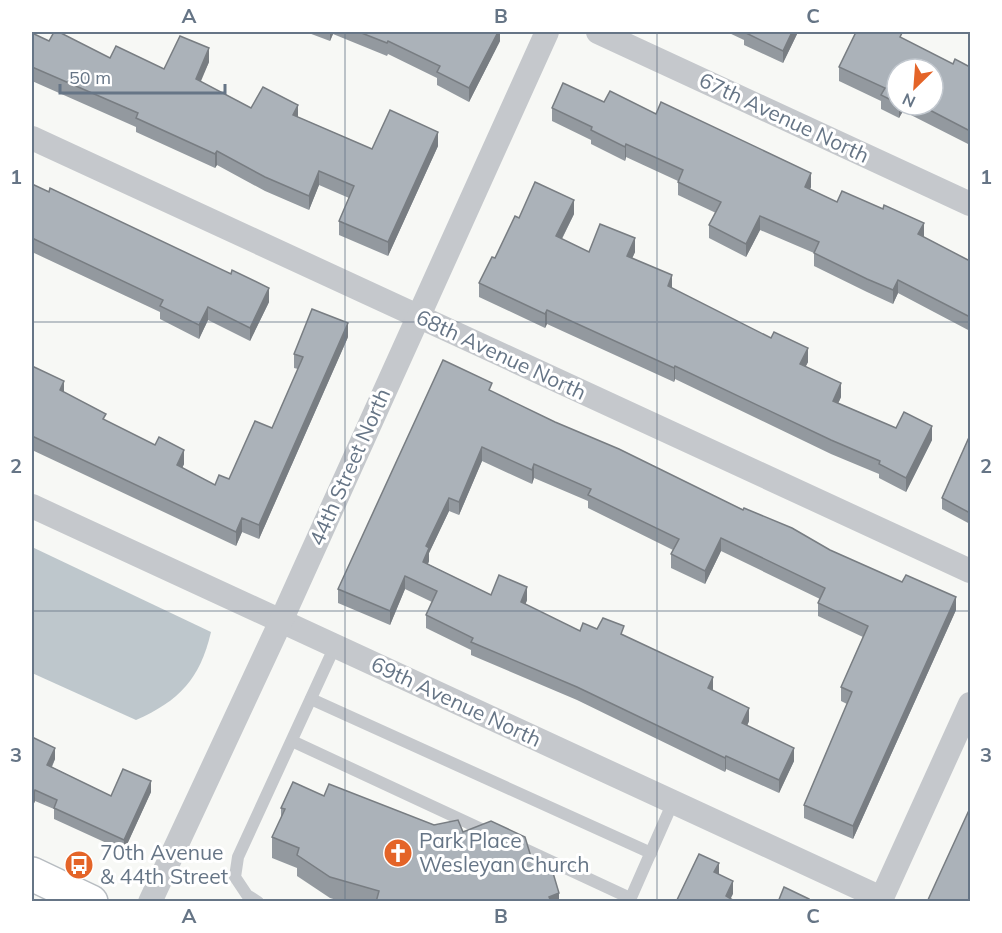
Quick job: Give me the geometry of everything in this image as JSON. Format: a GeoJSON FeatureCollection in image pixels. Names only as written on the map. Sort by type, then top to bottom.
{"type":"FeatureCollection","features":[{"type":"Feature","properties":{"kind":"street","name":"44th Street North"},"geometry":{"type":"LineString","coordinates":[[150,902],[281,621],[547,32]]}},
{"type":"Feature","properties":{"kind":"street","name":"67th Avenue North"},"geometry":{"type":"LineString","coordinates":[[598,32],[970,204]]}},
{"type":"Feature","properties":{"kind":"street","name":"68th Avenue North"},"geometry":{"type":"LineString","coordinates":[[32,138],[970,571]]}},
{"type":"Feature","properties":{"kind":"street","name":"69th Avenue North"},"geometry":{"type":"LineString","coordinates":[[32,506],[881,900]]}},
{"type":"Feature","properties":{"kind":"street"},"geometry":{"type":"LineString","coordinates":[[881,900],[970,704]]}},
{"type":"Feature","properties":{"kind":"street"},"geometry":{"type":"LineString","coordinates":[[32,874],[91,902]]}},
{"type":"Feature","properties":{"kind":"lane"},"geometry":{"type":"LineString","coordinates":[[258,902],[247,895],[235,877],[238,857],[335,646]]}},
{"type":"Feature","properties":{"kind":"lane"},"geometry":{"type":"LineString","coordinates":[[311,699],[651,853]]}},
{"type":"Feature","properties":{"kind":"lane"},"geometry":{"type":"LineString","coordinates":[[292,741],[629,900],[673,802]]}},
{"type":"Feature","properties":{"kind":"shaded area"},"geometry":{"type":"Polygon","coordinates":[[[32,547],[211,632],[201,663],[186,686],[164,705],[136,720],[32,673],[32,547]]]}},
{"type":"Feature","properties":{"kind":"building"},"geometry":{"type":"Polygon","coordinates":[[[54,32],[59,32],[110,58],[116,46],[164,69],[180,36],[209,48],[196,79],[251,108],[263,87],[298,105],[293,115],[372,149],[390,110],[438,132],[388,242],[339,221],[354,186],[319,171],[309,196],[265,177],[217,151],[215,154],[136,118],[138,113],[32,67],[32,33],[49,41],[54,32]]]}},
{"type":"Feature","properties":{"kind":"building"},"geometry":{"type":"Polygon","coordinates":[[[359,32],[498,32],[469,88],[437,72],[440,66],[388,41],[387,43],[359,32]]]}},
{"type":"Feature","properties":{"kind":"building"},"geometry":{"type":"Polygon","coordinates":[[[744,32],[792,32],[783,51],[744,32]]]}},
{"type":"Feature","properties":{"kind":"building"},"geometry":{"type":"Polygon","coordinates":[[[856,32],[899,32],[902,33],[900,37],[939,57],[885,57],[885,88],[839,67],[856,32]]]}},
{"type":"Feature","properties":{"kind":"building"},"geometry":{"type":"Polygon","coordinates":[[[955,59],[970,67],[970,131],[943,117],[945,117],[945,60],[953,64],[955,59]]]}},
{"type":"Feature","properties":{"kind":"building"},"geometry":{"type":"Polygon","coordinates":[[[563,83],[604,102],[610,91],[656,114],[661,102],[811,173],[805,187],[837,202],[842,191],[883,209],[884,205],[924,223],[918,234],[970,261],[970,317],[898,280],[893,290],[867,279],[814,253],[819,242],[760,216],[746,244],[709,225],[721,202],[678,182],[683,170],[626,144],[625,147],[591,130],[592,127],[552,108],[563,83]]]}},
{"type":"Feature","properties":{"kind":"building"},"geometry":{"type":"Polygon","coordinates":[[[535,182],[574,200],[556,236],[589,252],[600,224],[635,238],[627,256],[672,275],[668,286],[771,338],[774,332],[808,348],[800,364],[841,383],[833,401],[896,428],[904,412],[932,426],[906,478],[879,464],[880,461],[675,366],[674,368],[547,310],[545,314],[479,283],[492,257],[495,258],[515,216],[519,218],[535,182]]]}},
{"type":"Feature","properties":{"kind":"building"},"geometry":{"type":"Polygon","coordinates":[[[32,184],[49,192],[50,188],[231,274],[232,270],[269,288],[250,328],[208,307],[199,325],[160,306],[163,300],[32,238],[32,184]]]}},
{"type":"Feature","properties":{"kind":"building"},"geometry":{"type":"Polygon","coordinates":[[[312,309],[348,323],[259,525],[242,518],[236,532],[32,436],[32,366],[64,381],[60,390],[106,414],[103,419],[155,445],[159,437],[184,450],[177,465],[215,485],[219,475],[229,479],[255,421],[272,428],[303,357],[294,354],[312,309]]]}},
{"type":"Feature","properties":{"kind":"building"},"geometry":{"type":"Polygon","coordinates":[[[443,360],[492,383],[489,390],[555,422],[619,449],[743,510],[744,508],[792,528],[830,550],[902,582],[906,575],[956,597],[853,826],[804,805],[852,692],[841,687],[868,626],[818,603],[825,588],[721,538],[705,571],[671,554],[679,539],[588,495],[591,489],[534,464],[532,470],[482,447],[459,502],[449,498],[426,546],[429,548],[423,562],[491,595],[499,575],[527,587],[521,602],[580,631],[583,623],[597,629],[603,618],[624,626],[621,634],[713,677],[708,688],[749,708],[742,723],[794,748],[779,780],[726,756],[725,758],[577,687],[471,642],[473,638],[426,615],[437,591],[405,576],[390,611],[338,589],[443,360]]]}},
{"type":"Feature","properties":{"kind":"building"},"geometry":{"type":"Polygon","coordinates":[[[970,435],[970,513],[942,498],[970,435]]]}},
{"type":"Feature","properties":{"kind":"building"},"geometry":{"type":"Polygon","coordinates":[[[32,737],[55,748],[47,765],[111,796],[123,769],[151,781],[124,840],[54,808],[57,800],[35,790],[32,797],[32,737]]]}},
{"type":"Feature","properties":{"kind":"building","name":"Park Place Wesleyan Church"},"geometry":{"type":"Polygon","coordinates":[[[293,782],[324,796],[329,784],[434,825],[458,820],[463,832],[491,821],[525,837],[531,857],[551,866],[559,893],[549,897],[551,902],[376,902],[379,891],[330,877],[297,855],[299,848],[272,837],[285,809],[281,808],[293,782]]]}},
{"type":"Feature","properties":{"kind":"building"},"geometry":{"type":"Polygon","coordinates":[[[970,808],[970,902],[927,902],[970,808]]]}},
{"type":"Feature","properties":{"kind":"building"},"geometry":{"type":"Polygon","coordinates":[[[699,854],[719,863],[714,872],[733,881],[726,896],[736,902],[676,902],[699,854]]]}},
{"type":"Feature","properties":{"kind":"building"},"geometry":{"type":"Polygon","coordinates":[[[784,887],[809,899],[808,902],[778,902],[784,887]]]}},
{"type":"Feature","properties":{"kind":"place","name":"Park Place Wesleyan Church"},"geometry":{"type":"Point","coordinates":[398,853]}},
{"type":"Feature","properties":{"kind":"place","name":"70th Avenue & 44th Street"},"geometry":{"type":"Point","coordinates":[79,865]}}]}
